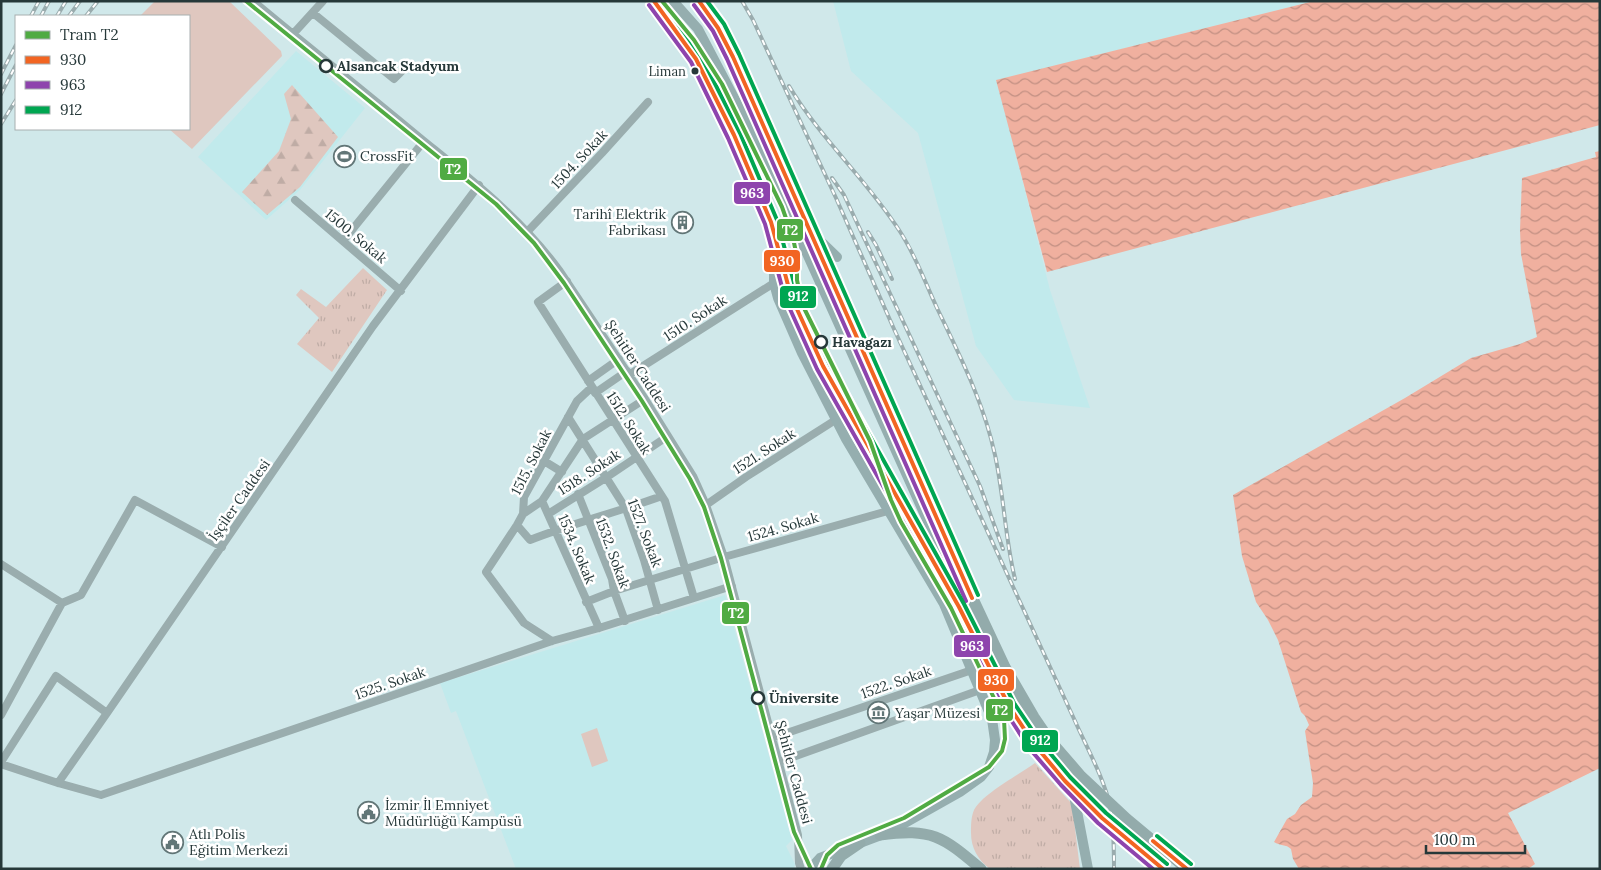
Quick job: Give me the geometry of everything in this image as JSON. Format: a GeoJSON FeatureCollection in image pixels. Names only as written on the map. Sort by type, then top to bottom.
{"type":"FeatureCollection","features":[{"type":"Feature","properties":{"kind":"highway"},"geometry":{"type":"LineString","coordinates":[[699,1],[707,10],[722,35],[742,77],[932,508],[1005,667],[1049,739],[1081,776],[1122,814],[1187,869]]}},
{"type":"Feature","properties":{"kind":"highway"},"geometry":{"type":"LineString","coordinates":[[772,222],[791,296],[835,387],[959,606],[989,669],[1020,724],[1040,751],[1084,801],[1163,869]]}},
{"type":"Feature","properties":{"kind":"highway"},"geometry":{"type":"LineString","coordinates":[[880,835],[902,832],[926,833],[940,838],[978,866]]}},
{"type":"Feature","properties":{"kind":"highway"},"geometry":{"type":"LineString","coordinates":[[832,869],[841,856],[860,843]]}},
{"type":"Feature","properties":{"kind":"main road"},"geometry":{"type":"LineString","coordinates":[[654,1],[686,43],[700,66],[734,135],[772,222],[774,283],[778,298],[802,353],[888,511],[944,604],[992,719],[995,740],[994,752],[989,768],[982,777],[960,792],[897,828],[820,858],[810,869]]}},
{"type":"Feature","properties":{"kind":"main road"},"geometry":{"type":"LineString","coordinates":[[673,1],[698,29],[750,128],[989,652],[1030,727],[1072,784],[1088,869]]}},
{"type":"Feature","properties":{"kind":"main road"},"geometry":{"type":"LineString","coordinates":[[788,209],[837,257]]}},
{"type":"Feature","properties":{"kind":"street","name":"Şehitler Caddesi"},"geometry":{"type":"LineString","coordinates":[[253,1],[479,185],[527,232],[546,252],[567,281],[645,399],[693,476],[706,505],[724,557],[798,835],[801,869]]}},
{"type":"Feature","properties":{"kind":"street"},"geometry":{"type":"LineString","coordinates":[[293,34],[323,1]]}},
{"type":"Feature","properties":{"kind":"street"},"geometry":{"type":"LineString","coordinates":[[313,13],[394,79],[407,66]]}},
{"type":"Feature","properties":{"kind":"street","name":"1504. Sokak"},"geometry":{"type":"LineString","coordinates":[[527,232],[648,102]]}},
{"type":"Feature","properties":{"kind":"street"},"geometry":{"type":"LineString","coordinates":[[343,241],[424,141]]}},
{"type":"Feature","properties":{"kind":"street","name":"İşçiler Caddesi"},"geometry":{"type":"LineString","coordinates":[[58,783],[373,326],[479,185]]}},
{"type":"Feature","properties":{"kind":"street","name":"1500. Sokak"},"geometry":{"type":"LineString","coordinates":[[295,200],[401,290]]}},
{"type":"Feature","properties":{"kind":"street","name":"1512. Sokak"},"geometry":{"type":"LineString","coordinates":[[567,281],[538,302],[665,501],[694,598]]}},
{"type":"Feature","properties":{"kind":"street","name":"1510. Sokak"},"geometry":{"type":"LineString","coordinates":[[592,387],[628,373],[774,283]]}},
{"type":"Feature","properties":{"kind":"street","name":"1515. Sokak"},"geometry":{"type":"LineString","coordinates":[[552,641],[524,623],[486,572],[523,514],[524,497],[577,401],[619,359]]}},
{"type":"Feature","properties":{"kind":"street"},"geometry":{"type":"LineString","coordinates":[[523,514],[542,501],[583,439],[645,399]]}},
{"type":"Feature","properties":{"kind":"street","name":"1527. Sokak"},"geometry":{"type":"LineString","coordinates":[[568,417],[626,509],[644,560],[658,610]]}},
{"type":"Feature","properties":{"kind":"street","name":"1521. Sokak"},"geometry":{"type":"LineString","coordinates":[[706,505],[837,419]]}},
{"type":"Feature","properties":{"kind":"street","name":"1518. Sokak"},"geometry":{"type":"LineString","coordinates":[[548,514],[668,436]]}},
{"type":"Feature","properties":{"kind":"street"},"geometry":{"type":"LineString","coordinates":[[544,461],[562,472]]}},
{"type":"Feature","properties":{"kind":"street","name":"1532. Sokak"},"geometry":{"type":"LineString","coordinates":[[578,494],[612,579],[614,591],[625,620]]}},
{"type":"Feature","properties":{"kind":"street"},"geometry":{"type":"LineString","coordinates":[[517,525],[530,540],[555,530],[662,496]]}},
{"type":"Feature","properties":{"kind":"street"},"geometry":{"type":"LineString","coordinates":[[1,715],[62,603],[81,595],[135,500],[222,547]]}},
{"type":"Feature","properties":{"kind":"street","name":"1534. Sokak"},"geometry":{"type":"LineString","coordinates":[[542,501],[599,628]]}},
{"type":"Feature","properties":{"kind":"street","name":"1524. Sokak"},"geometry":{"type":"LineString","coordinates":[[586,602],[614,591],[724,557],[888,511]]}},
{"type":"Feature","properties":{"kind":"street"},"geometry":{"type":"LineString","coordinates":[[1,564],[62,603]]}},
{"type":"Feature","properties":{"kind":"street","name":"1525. Sokak"},"geometry":{"type":"LineString","coordinates":[[58,783],[101,795],[552,641],[732,586]]}},
{"type":"Feature","properties":{"kind":"street","name":"1522. Sokak"},"geometry":{"type":"LineString","coordinates":[[772,738],[972,670]]}},
{"type":"Feature","properties":{"kind":"street"},"geometry":{"type":"LineString","coordinates":[[58,783],[1,763],[56,676],[107,714]]}},
{"type":"Feature","properties":{"kind":"street"},"geometry":{"type":"LineString","coordinates":[[779,762],[980,690]]}},
{"type":"Feature","properties":{"kind":"shaded area"},"geometry":{"type":"Polygon","coordinates":[[[833,1],[1314,1],[997,80],[1050,290],[1090,408],[1014,400],[976,346],[918,133],[851,71],[833,1]]]}},
{"type":"Feature","properties":{"kind":"shaded area"},"geometry":{"type":"Polygon","coordinates":[[[296,51],[365,108],[300,190],[266,220],[198,157],[296,51]]]}},
{"type":"Feature","properties":{"kind":"shaded area"},"geometry":{"type":"Polygon","coordinates":[[[725,595],[792,840],[786,846],[795,864],[794,869],[516,869],[456,711],[451,713],[440,683],[725,595]]]}},
{"type":"Feature","properties":{"kind":"green space"},"geometry":{"type":"Polygon","coordinates":[[[155,1],[229,1],[281,51],[282,56],[192,149],[170,130],[190,130],[190,15],[141,15],[155,1]]]}},
{"type":"Feature","properties":{"kind":"green space"},"geometry":{"type":"Polygon","coordinates":[[[292,85],[338,137],[300,187],[267,215],[242,192],[279,151],[291,119],[284,94],[292,85]]]}},
{"type":"Feature","properties":{"kind":"green space"},"geometry":{"type":"Polygon","coordinates":[[[363,268],[387,290],[332,372],[297,344],[319,318],[296,295],[301,289],[326,307],[363,268]]]}},
{"type":"Feature","properties":{"kind":"green space"},"geometry":{"type":"Polygon","coordinates":[[[597,728],[608,761],[592,767],[581,734],[597,728]]]}},
{"type":"Feature","properties":{"kind":"green space"},"geometry":{"type":"Polygon","coordinates":[[[1035,763],[1072,804],[1080,869],[990,869],[979,858],[972,844],[971,824],[974,810],[985,797],[1035,763]]]}},
{"type":"Feature","properties":{"kind":"water"},"geometry":{"type":"Polygon","coordinates":[[[1314,1],[1600,1],[1600,125],[1047,272],[996,80],[1314,1]]]}},
{"type":"Feature","properties":{"kind":"water"},"geometry":{"type":"Polygon","coordinates":[[[1600,151],[1600,768],[1508,813],[1535,864],[1528,869],[1299,869],[1293,859],[1291,849],[1274,842],[1287,819],[1295,814],[1301,805],[1312,797],[1313,783],[1305,731],[1309,725],[1301,712],[1278,640],[1256,602],[1242,556],[1233,495],[1405,398],[1471,358],[1520,344],[1537,337],[1521,254],[1522,178],[1596,157],[1595,152],[1600,151]]]}},
{"type":"Feature","properties":{"kind":"railway"},"geometry":{"type":"LineString","coordinates":[[32,15],[39,1]]}},
{"type":"Feature","properties":{"kind":"railway"},"geometry":{"type":"LineString","coordinates":[[42,15],[49,1]]}},
{"type":"Feature","properties":{"kind":"railway"},"geometry":{"type":"LineString","coordinates":[[58,15],[66,1]]}},
{"type":"Feature","properties":{"kind":"railway"},"geometry":{"type":"LineString","coordinates":[[70,15],[80,1]]}},
{"type":"Feature","properties":{"kind":"railway"},"geometry":{"type":"LineString","coordinates":[[87,15],[98,1]]}},
{"type":"Feature","properties":{"kind":"railway"},"geometry":{"type":"LineString","coordinates":[[742,1],[753,20],[836,198],[894,329],[1100,775],[1108,797],[1111,815],[1114,838],[1114,869]]}},
{"type":"Feature","properties":{"kind":"railway"},"geometry":{"type":"LineString","coordinates":[[1,74],[15,47]]}},
{"type":"Feature","properties":{"kind":"railway"},"geometry":{"type":"LineString","coordinates":[[1,94],[15,67]]}},
{"type":"Feature","properties":{"kind":"railway"},"geometry":{"type":"LineString","coordinates":[[789,86],[801,105],[886,211],[905,239],[963,362],[985,417],[995,455],[1015,579]]}},
{"type":"Feature","properties":{"kind":"railway"},"geometry":{"type":"LineString","coordinates":[[1,124],[15,102]]}},
{"type":"Feature","properties":{"kind":"railway"},"geometry":{"type":"LineString","coordinates":[[832,178],[844,195],[980,486],[1003,549]]}},
{"type":"Feature","properties":{"kind":"railway"},"geometry":{"type":"LineString","coordinates":[[868,232],[892,279]]}},
{"type":"Feature","properties":{"kind":"tram line","name":"T2"},"geometry":{"type":"LineString","coordinates":[[246,1],[496,204],[534,243],[564,283],[642,401],[690,479],[704,507],[721,558],[794,832],[811,869]]}},
{"type":"Feature","properties":{"kind":"tram line","name":"T2"},"geometry":{"type":"LineString","coordinates":[[662,1],[694,40],[722,84],[782,207],[793,238],[797,257],[797,280],[802,304],[870,441],[901,522],[951,608],[1004,719],[1005,739],[1002,751],[989,767],[904,818],[838,845],[827,855],[821,869]]}},
{"type":"Feature","properties":{"kind":"transit line","name":"930"},"geometry":{"type":"LineString","coordinates":[[654,1],[696,59],[734,135],[771,222],[791,296],[823,366],[959,607],[1009,706],[1034,744],[1065,781],[1102,818],[1163,869]]}},
{"type":"Feature","properties":{"kind":"transit line","name":"912"},"geometry":{"type":"LineString","coordinates":[[662,1],[701,56],[740,133],[777,220],[797,294],[829,363],[964,604],[1014,703],[1039,740],[1070,777],[1106,813],[1167,864]]}},
{"type":"Feature","properties":{"kind":"transit line","name":"930"},"geometry":{"type":"LineString","coordinates":[[699,1],[718,28],[733,57],[972,598]]}},
{"type":"Feature","properties":{"kind":"transit line","name":"912"},"geometry":{"type":"LineString","coordinates":[[707,1],[724,24],[739,54],[978,595]]}},
{"type":"Feature","properties":{"kind":"transit line","name":"963"},"geometry":{"type":"LineString","coordinates":[[649,5],[691,62],[728,138],[765,224],[785,298],[817,369],[953,610],[1004,709],[1029,748],[1061,785],[1098,823],[1153,869]]}},
{"type":"Feature","properties":{"kind":"transit line","name":"963"},"geometry":{"type":"LineString","coordinates":[[694,5],[713,31],[727,59],[966,601]]}},
{"type":"Feature","properties":{"kind":"transit line","name":"912"},"geometry":{"type":"LineString","coordinates":[[1157,836],[1191,864]]}},
{"type":"Feature","properties":{"kind":"transit line","name":"930"},"geometry":{"type":"LineString","coordinates":[[1153,841],[1187,869]]}},
{"type":"Feature","properties":{"kind":"place","name":"Alsancak Stadyum"},"geometry":{"type":"Point","coordinates":[326,66]}},
{"type":"Feature","properties":{"kind":"place","name":"Liman"},"geometry":{"type":"Point","coordinates":[695,71]}},
{"type":"Feature","properties":{"kind":"place","name":"CrossFit"},"geometry":{"type":"Point","coordinates":[344,156]}},
{"type":"Feature","properties":{"kind":"place","name":"Tarihî Elektrik Fabrikası"},"geometry":{"type":"Point","coordinates":[682,222]}},
{"type":"Feature","properties":{"kind":"place","name":"Havagazı"},"geometry":{"type":"Point","coordinates":[821,342]}},
{"type":"Feature","properties":{"kind":"place","name":"Üniversite"},"geometry":{"type":"Point","coordinates":[758,698]}},
{"type":"Feature","properties":{"kind":"place","name":"Yaşar Müzesi"},"geometry":{"type":"Point","coordinates":[879,713]}},
{"type":"Feature","properties":{"kind":"place","name":"İzmir İl Emniyet Müdürlüğü Kampüsü"},"geometry":{"type":"Point","coordinates":[369,813]}},
{"type":"Feature","properties":{"kind":"place","name":"Atlı Polis Eğitim Merkezi"},"geometry":{"type":"Point","coordinates":[173,842]}}]}
